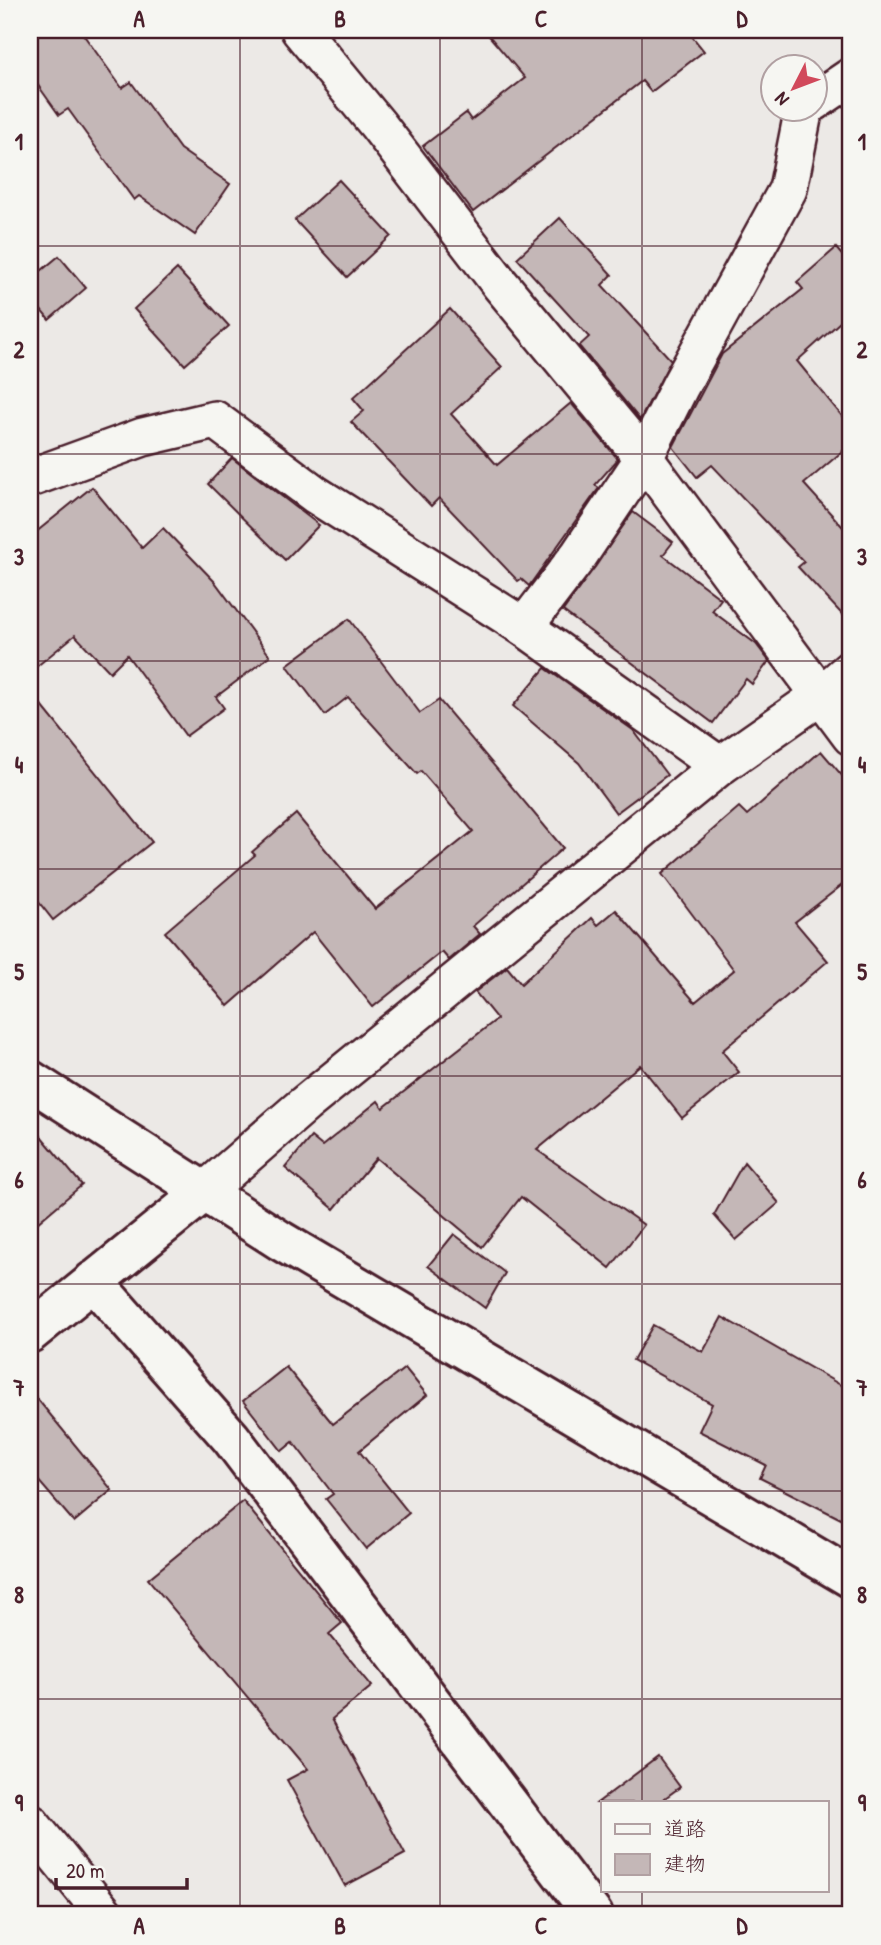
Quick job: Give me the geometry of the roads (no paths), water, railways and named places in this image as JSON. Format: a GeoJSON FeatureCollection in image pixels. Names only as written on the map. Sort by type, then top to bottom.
{"type":"FeatureCollection","features":[{"type":"Feature","properties":{"kind":"street"},"geometry":{"type":"LineString","coordinates":[[300,30],[379,125],[500,284],[644,458],[851,736]]}},
{"type":"Feature","properties":{"kind":"street"},"geometry":{"type":"LineString","coordinates":[[828,93],[851,77]]}},
{"type":"Feature","properties":{"kind":"street"},"geometry":{"type":"LineString","coordinates":[[524,626],[579,555],[644,458],[680,386],[788,189],[801,122]]}},
{"type":"Feature","properties":{"kind":"street"},"geometry":{"type":"LineString","coordinates":[[30,478],[143,437],[215,420],[316,495],[524,626],[720,766]]}},
{"type":"Feature","properties":{"kind":"street"},"geometry":{"type":"LineString","coordinates":[[30,1333],[204,1192],[305,1104],[720,766],[820,696],[851,669]]}},
{"type":"Feature","properties":{"kind":"street"},"geometry":{"type":"LineString","coordinates":[[30,1080],[281,1241],[851,1577]]}},
{"type":"Feature","properties":{"kind":"street"},"geometry":{"type":"LineString","coordinates":[[93,1281],[231,1438],[593,1915]]}},
{"type":"Feature","properties":{"kind":"street"},"geometry":{"type":"LineString","coordinates":[[30,1823],[105,1915]]}}]}
